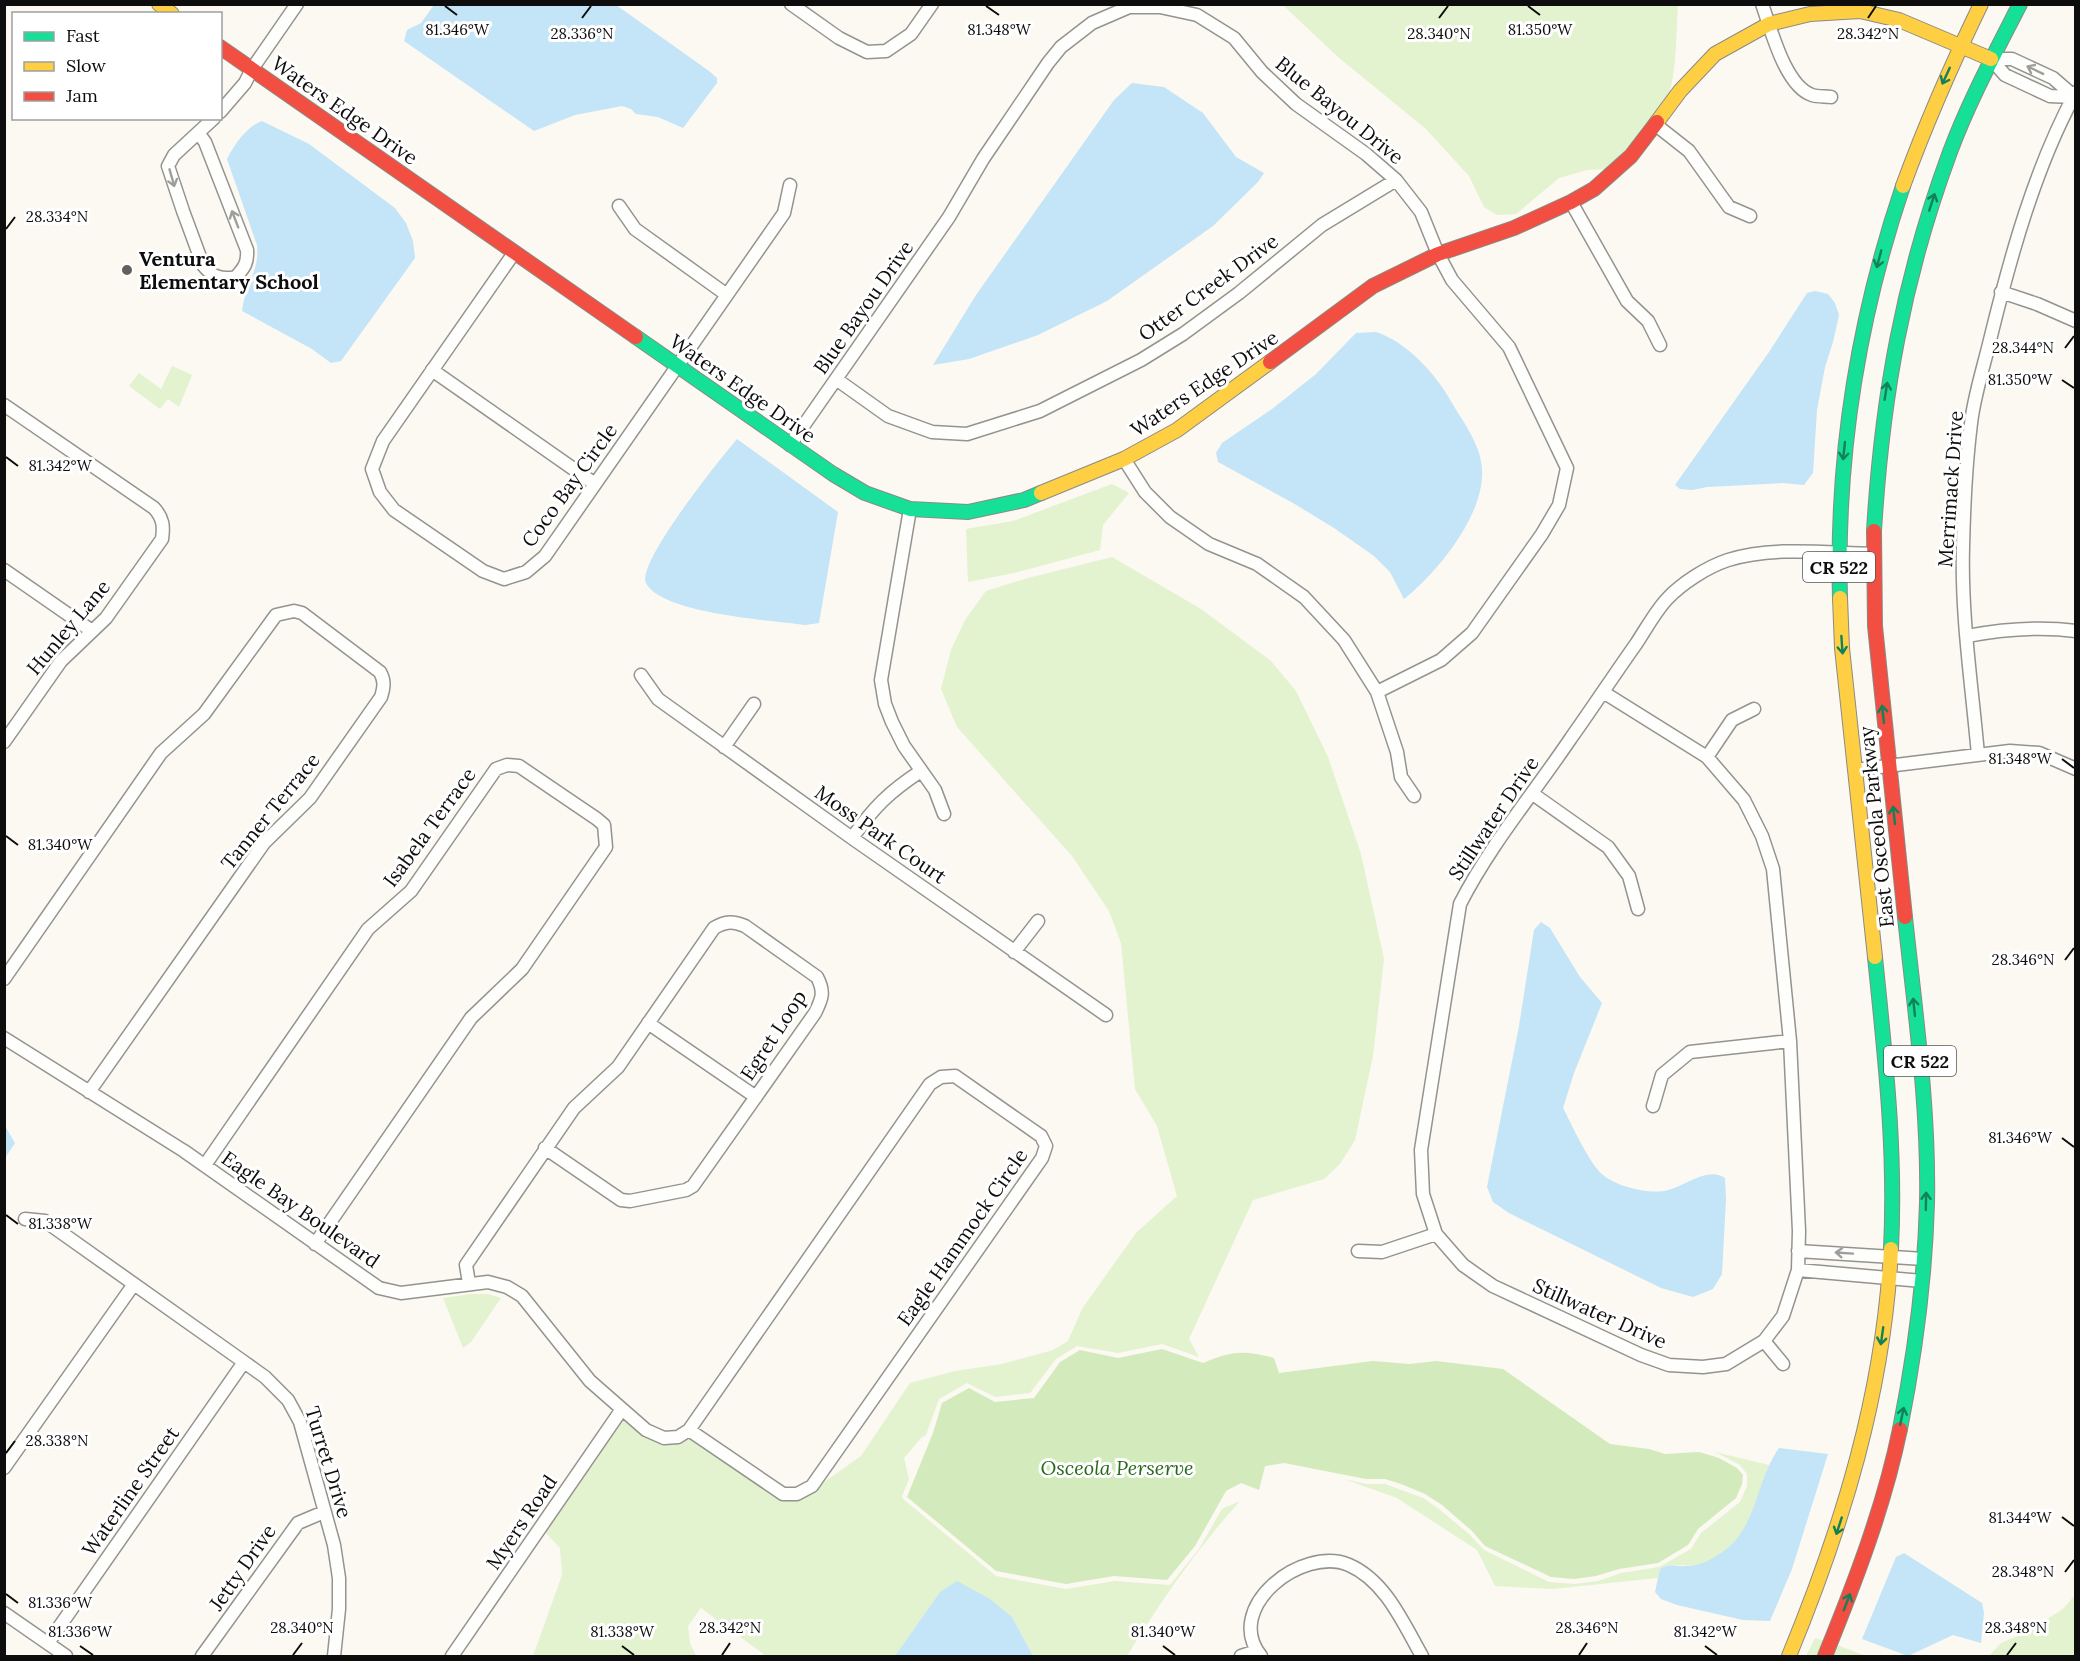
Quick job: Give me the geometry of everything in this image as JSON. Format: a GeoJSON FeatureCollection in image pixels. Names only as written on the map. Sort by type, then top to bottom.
{"type":"FeatureCollection","features":[{"type":"Feature","properties":{"kind":"main road","name":"East Osceola Parkway"},"geometry":{"type":"LineString","coordinates":[[1789,1656],[1828,1559],[1850,1492],[1875,1380],[1890,1257],[1892,1150],[1890,1100],[1842,648],[1839,553],[1848,413],[1864,321],[1878,262],[1913,154],[1960,45],[1981,4]]}},
{"type":"Feature","properties":{"kind":"main road","name":"East Osceola Parkway"},"geometry":{"type":"LineString","coordinates":[[1825,1656],[1862,1564],[1889,1476],[1910,1379],[1922,1281],[1927,1204],[1923,1094],[1876,635],[1873,554],[1877,463],[1901,311],[1938,183],[1956,135],[1990,59],[2020,4]]}},
{"type":"Feature","properties":{"kind":"main road","name":"Waters Edge Drive"},"geometry":{"type":"LineString","coordinates":[[222,48],[790,445],[865,493],[910,509],[968,512],[1024,500],[1124,459],[1176,430],[1373,286],[1438,254],[1514,228],[1594,189],[1631,156],[1680,91],[1715,54],[1769,24],[1810,14],[1860,11],[1899,20],[1990,59]]}},
{"type":"Feature","properties":{"kind":"street"},"geometry":{"type":"LineString","coordinates":[[222,109],[245,83],[252,69],[297,4]]}},
{"type":"Feature","properties":{"kind":"street"},"geometry":{"type":"LineString","coordinates":[[791,4],[839,38],[867,52],[886,51],[911,34],[932,4]]}},
{"type":"Feature","properties":{"kind":"street"},"geometry":{"type":"LineString","coordinates":[[1762,4],[1791,77],[1812,95],[1832,97]]}},
{"type":"Feature","properties":{"kind":"street","name":"Blue Bayou Drive"},"geometry":{"type":"LineString","coordinates":[[790,445],[949,217],[983,159],[1061,47],[1092,23],[1129,6],[1160,7],[1197,15],[1234,38],[1262,72],[1296,104],[1366,154],[1396,180],[1420,212],[1452,280],[1509,347],[1567,468],[1559,505],[1542,534],[1472,633],[1441,660],[1377,692]]}},
{"type":"Feature","properties":{"kind":"street","name":"Waters Edge Drive"},"geometry":{"type":"LineString","coordinates":[[1990,59],[2012,58],[2053,78],[2075,96]]}},
{"type":"Feature","properties":{"kind":"street","name":"Waters Edge Drive"},"geometry":{"type":"LineString","coordinates":[[1990,59],[2005,75],[2050,96],[2075,96]]}},
{"type":"Feature","properties":{"kind":"street","name":"Merrimack Drive"},"geometry":{"type":"LineString","coordinates":[[1978,755],[1967,636],[1963,549],[1972,415],[2001,292],[2025,214],[2041,168],[2075,96]]}},
{"type":"Feature","properties":{"kind":"street"},"geometry":{"type":"LineString","coordinates":[[200,134],[247,250],[248,260],[236,278],[220,279],[203,266],[168,166],[184,146],[200,134],[212,120]]}},
{"type":"Feature","properties":{"kind":"street"},"geometry":{"type":"LineString","coordinates":[[1656,125],[1689,151],[1729,207],[1750,216]]}},
{"type":"Feature","properties":{"kind":"street","name":"Otter Creek Drive"},"geometry":{"type":"LineString","coordinates":[[836,379],[888,416],[932,432],[967,434],[1040,411],[1141,360],[1183,334],[1239,293],[1322,225],[1396,180]]}},
{"type":"Feature","properties":{"kind":"street","name":"Coco Bay Circle"},"geometry":{"type":"LineString","coordinates":[[514,253],[383,441],[372,469],[380,492],[394,510],[483,571],[504,579],[526,572],[545,556],[784,213],[790,185]]}},
{"type":"Feature","properties":{"kind":"street"},"geometry":{"type":"LineString","coordinates":[[1571,202],[1627,301],[1648,321],[1660,345]]}},
{"type":"Feature","properties":{"kind":"street"},"geometry":{"type":"LineString","coordinates":[[619,206],[635,229],[727,295]]}},
{"type":"Feature","properties":{"kind":"street"},"geometry":{"type":"LineString","coordinates":[[2001,292],[2076,321]]}},
{"type":"Feature","properties":{"kind":"street"},"geometry":{"type":"LineString","coordinates":[[432,370],[595,484]]}},
{"type":"Feature","properties":{"kind":"street","name":"Hunley Lane"},"geometry":{"type":"LineString","coordinates":[[4,405],[154,508],[162,516],[164,528],[162,538],[106,618],[61,661],[4,742]]}},
{"type":"Feature","properties":{"kind":"street"},"geometry":{"type":"LineString","coordinates":[[1124,459],[1144,492],[1170,517],[1209,543],[1257,564],[1304,597],[1344,640],[1377,692],[1397,752],[1401,777],[1414,796]]}},
{"type":"Feature","properties":{"kind":"street"},"geometry":{"type":"LineString","coordinates":[[910,509],[881,680],[885,704],[892,722],[904,746],[935,790],[944,814]]}},
{"type":"Feature","properties":{"kind":"street","name":"Stillwater Drive"},"geometry":{"type":"LineString","coordinates":[[1603,692],[1707,757],[1744,800],[1762,836],[1773,869],[1790,1041],[1798,1270],[1782,1316],[1764,1341],[1726,1364],[1703,1367],[1669,1365],[1641,1355],[1493,1286],[1463,1265],[1436,1234],[1423,1194],[1422,1150],[1460,904],[1476,871],[1533,794],[1667,598],[1694,577],[1727,560],[1775,552],[1873,554]]}},
{"type":"Feature","properties":{"kind":"street"},"geometry":{"type":"LineString","coordinates":[[4,570],[92,631]]}},
{"type":"Feature","properties":{"kind":"street","name":"Tanner Terrace"},"geometry":{"type":"LineString","coordinates":[[4,979],[161,753],[204,714],[276,615],[294,611],[302,614],[380,672],[384,687],[381,697],[310,798],[264,843],[89,1092]]}},
{"type":"Feature","properties":{"kind":"street"},"geometry":{"type":"LineString","coordinates":[[1967,636],[2044,627],[2076,631]]}},
{"type":"Feature","properties":{"kind":"street","name":"Moss Park Court"},"geometry":{"type":"LineString","coordinates":[[641,675],[658,699],[1106,1015]]}},
{"type":"Feature","properties":{"kind":"street"},"geometry":{"type":"LineString","coordinates":[[724,747],[754,704]]}},
{"type":"Feature","properties":{"kind":"street"},"geometry":{"type":"LineString","coordinates":[[1707,757],[1732,720],[1754,709]]}},
{"type":"Feature","properties":{"kind":"street"},"geometry":{"type":"LineString","coordinates":[[1855,770],[2010,751],[2039,753],[2076,769]]}},
{"type":"Feature","properties":{"kind":"street","name":"Isabela Terrace"},"geometry":{"type":"LineString","coordinates":[[205,1165],[368,929],[411,891],[496,768],[507,765],[519,766],[597,819],[604,825],[606,847],[522,969],[471,1018],[315,1244]]}},
{"type":"Feature","properties":{"kind":"street"},"geometry":{"type":"LineString","coordinates":[[852,838],[885,796],[921,771]]}},
{"type":"Feature","properties":{"kind":"street"},"geometry":{"type":"LineString","coordinates":[[1533,794],[1608,847],[1629,876],[1638,909]]}},
{"type":"Feature","properties":{"kind":"street","name":"Egret Loop"},"geometry":{"type":"LineString","coordinates":[[469,1283],[466,1265],[545,1148],[574,1108],[618,1067],[714,928],[724,922],[734,921],[745,926],[817,977],[823,989],[822,999],[815,1013],[693,1186],[686,1190],[630,1201],[621,1200],[545,1148]]}},
{"type":"Feature","properties":{"kind":"street"},"geometry":{"type":"LineString","coordinates":[[1014,952],[1038,921]]}},
{"type":"Feature","properties":{"kind":"street"},"geometry":{"type":"LineString","coordinates":[[648,1023],[756,1097]]}},
{"type":"Feature","properties":{"kind":"street","name":"Eagle Bay Boulevard"},"geometry":{"type":"LineString","coordinates":[[4,1038],[205,1165],[379,1288],[401,1293],[469,1283],[488,1282],[507,1287],[522,1296],[590,1381],[622,1408]]}},
{"type":"Feature","properties":{"kind":"street"},"geometry":{"type":"LineString","coordinates":[[1653,1106],[1662,1075],[1689,1052],[1790,1041]]}},
{"type":"Feature","properties":{"kind":"street","name":"Eagle Hammock Circle"},"geometry":{"type":"LineString","coordinates":[[955,1076],[1041,1136],[1046,1146],[1042,1158],[812,1486],[797,1494],[783,1494],[689,1430],[930,1084],[940,1077],[955,1076]]}},
{"type":"Feature","properties":{"kind":"street","name":"Turret Drive"},"geometry":{"type":"LineString","coordinates":[[25,1220],[45,1221],[265,1377],[288,1400],[300,1422],[334,1545],[339,1578],[339,1609],[334,1656]]}},
{"type":"Feature","properties":{"kind":"street"},"geometry":{"type":"LineString","coordinates":[[1358,1251],[1382,1252],[1436,1234]]}},
{"type":"Feature","properties":{"kind":"street"},"geometry":{"type":"LineString","coordinates":[[1798,1251],[1924,1260]]}},
{"type":"Feature","properties":{"kind":"street"},"geometry":{"type":"LineString","coordinates":[[1798,1270],[1922,1281]]}},
{"type":"Feature","properties":{"kind":"street"},"geometry":{"type":"LineString","coordinates":[[4,1468],[134,1284]]}},
{"type":"Feature","properties":{"kind":"street"},"geometry":{"type":"LineString","coordinates":[[1764,1341],[1783,1364]]}},
{"type":"Feature","properties":{"kind":"street","name":"Waterline Street"},"geometry":{"type":"LineString","coordinates":[[48,1643],[244,1362]]}},
{"type":"Feature","properties":{"kind":"street"},"geometry":{"type":"LineString","coordinates":[[622,1408],[646,1430],[664,1438],[678,1437],[689,1430]]}},
{"type":"Feature","properties":{"kind":"street","name":"Myers Road"},"geometry":{"type":"LineString","coordinates":[[452,1656],[622,1408]]}},
{"type":"Feature","properties":{"kind":"street","name":"Jetty Drive"},"geometry":{"type":"LineString","coordinates":[[202,1656],[298,1523],[324,1512]]}},
{"type":"Feature","properties":{"kind":"street"},"geometry":{"type":"LineString","coordinates":[[1241,1656],[1259,1654],[1251,1635],[1251,1616],[1269,1587],[1292,1571],[1323,1561],[1349,1565],[1375,1582],[1389,1600],[1422,1656]]}},
{"type":"Feature","properties":{"kind":"street"},"geometry":{"type":"LineString","coordinates":[[4,1613],[66,1656]]}},
{"type":"Feature","properties":{"kind":"green space"},"geometry":{"type":"Polygon","coordinates":[[[1283,5],[1678,5],[1670,92],[1646,128],[1608,169],[1587,170],[1559,178],[1516,214],[1497,215],[1484,207],[1469,176],[1426,129],[1338,57],[1283,5]]]}},
{"type":"Feature","properties":{"kind":"green space"},"geometry":{"type":"Polygon","coordinates":[[[172,366],[192,375],[179,407],[168,399],[160,409],[129,386],[139,373],[161,389],[172,366]]]}},
{"type":"Feature","properties":{"kind":"green space"},"geometry":{"type":"Polygon","coordinates":[[[1112,484],[1129,493],[1103,525],[1100,550],[1014,573],[968,582],[966,529],[1013,521],[1112,484]]]}},
{"type":"Feature","properties":{"kind":"green space"},"geometry":{"type":"Polygon","coordinates":[[[1112,557],[1201,609],[1271,661],[1296,691],[1328,757],[1361,854],[1384,959],[1373,1056],[1355,1140],[1340,1164],[1324,1179],[1253,1200],[1189,1339],[1199,1357],[1162,1344],[1118,1353],[1077,1346],[1056,1359],[1030,1393],[995,1397],[967,1383],[939,1399],[926,1435],[904,1458],[909,1479],[902,1496],[996,1576],[1066,1589],[1115,1581],[1170,1585],[1199,1549],[1222,1509],[1240,1501],[1180,1576],[1127,1656],[1033,1656],[1012,1617],[940,1592],[895,1656],[766,1656],[701,1608],[688,1626],[690,1643],[696,1656],[533,1656],[562,1575],[560,1548],[545,1532],[624,1417],[642,1434],[690,1436],[784,1500],[804,1497],[861,1456],[910,1383],[955,1371],[1002,1364],[1053,1350],[1068,1341],[1082,1309],[1136,1233],[1177,1196],[1157,1126],[1135,1089],[1121,943],[1109,911],[1072,856],[957,727],[941,689],[951,650],[965,620],[986,591],[1112,557]]]}},
{"type":"Feature","properties":{"kind":"green space"},"geometry":{"type":"Polygon","coordinates":[[[488,1294],[501,1298],[471,1342],[463,1348],[443,1298],[488,1294]]]}},
{"type":"Feature","properties":{"kind":"green space","name":"Osceola Perserve"},"geometry":{"type":"Polygon","coordinates":[[[1162,1349],[1203,1363],[1238,1353],[1263,1355],[1274,1358],[1279,1373],[1373,1361],[1409,1364],[1436,1361],[1503,1369],[1610,1444],[1649,1449],[1665,1454],[1699,1452],[1719,1458],[1737,1468],[1743,1475],[1742,1484],[1736,1498],[1698,1529],[1688,1545],[1658,1563],[1574,1579],[1551,1577],[1485,1546],[1472,1531],[1442,1505],[1425,1494],[1401,1484],[1385,1479],[1366,1479],[1284,1463],[1265,1466],[1259,1490],[1241,1483],[1226,1491],[1195,1546],[1167,1580],[1114,1576],[1066,1584],[996,1571],[907,1497],[933,1433],[942,1403],[969,1388],[995,1402],[1034,1398],[1060,1362],[1080,1350],[1118,1358],[1162,1349]]]}},
{"type":"Feature","properties":{"kind":"green space"},"geometry":{"type":"Polygon","coordinates":[[[1715,1452],[1769,1465],[1747,1524],[1728,1549],[1700,1564],[1664,1567],[1660,1569],[1658,1578],[1552,1589],[1495,1586],[1477,1550],[1397,1498],[1344,1479],[1366,1484],[1385,1484],[1423,1498],[1469,1534],[1484,1550],[1549,1582],[1575,1584],[1659,1567],[1691,1549],[1701,1533],[1740,1502],[1747,1486],[1747,1474],[1740,1465],[1715,1452]]]}},
{"type":"Feature","properties":{"kind":"green space"},"geometry":{"type":"Polygon","coordinates":[[[2075,1595],[2075,1656],[1989,1656],[2001,1643],[2027,1632],[2063,1609],[2075,1595]]]}},
{"type":"Feature","properties":{"kind":"green space"},"geometry":{"type":"Polygon","coordinates":[[[1815,1638],[1825,1641],[1818,1656],[1806,1656],[1815,1638]]]}},
{"type":"Feature","properties":{"kind":"green space"},"geometry":{"type":"Polygon","coordinates":[[[1837,1645],[1866,1656],[1832,1656],[1837,1645]]]}},
{"type":"Feature","properties":{"kind":"water"},"geometry":{"type":"Polygon","coordinates":[[[434,5],[616,5],[709,71],[717,78],[717,83],[683,128],[658,117],[636,114],[631,109],[622,106],[575,115],[534,131],[404,41],[407,30],[421,23],[434,5]]]}},
{"type":"Feature","properties":{"kind":"water"},"geometry":{"type":"Polygon","coordinates":[[[1132,83],[1164,87],[1203,113],[1236,157],[1264,173],[1258,182],[1213,226],[1107,301],[1038,335],[969,359],[933,365],[976,295],[1114,100],[1132,83]]]}},
{"type":"Feature","properties":{"kind":"water"},"geometry":{"type":"Polygon","coordinates":[[[262,121],[309,144],[395,208],[406,223],[413,241],[415,258],[341,361],[331,363],[312,349],[242,311],[256,262],[257,245],[227,159],[246,132],[262,121]]]}},
{"type":"Feature","properties":{"kind":"water"},"geometry":{"type":"Polygon","coordinates":[[[1815,291],[1828,294],[1835,303],[1839,315],[1825,367],[1817,410],[1813,473],[1804,485],[1783,483],[1680,489],[1675,485],[1769,352],[1807,293],[1815,291]]]}},
{"type":"Feature","properties":{"kind":"water"},"geometry":{"type":"Polygon","coordinates":[[[1376,332],[1387,336],[1408,350],[1436,378],[1474,441],[1482,469],[1481,486],[1468,523],[1431,574],[1404,599],[1390,572],[1374,556],[1293,503],[1218,462],[1216,453],[1222,443],[1272,409],[1316,374],[1356,333],[1376,332]]]}},
{"type":"Feature","properties":{"kind":"water"},"geometry":{"type":"Polygon","coordinates":[[[737,439],[838,512],[819,623],[805,625],[694,609],[656,594],[646,583],[646,572],[666,534],[737,439]]]}},
{"type":"Feature","properties":{"kind":"water"},"geometry":{"type":"Polygon","coordinates":[[[1541,922],[1550,928],[1580,977],[1602,1003],[1574,1073],[1563,1108],[1592,1162],[1603,1175],[1617,1183],[1644,1191],[1661,1191],[1675,1188],[1704,1175],[1718,1175],[1725,1178],[1722,1274],[1713,1289],[1693,1297],[1661,1288],[1509,1213],[1493,1202],[1487,1187],[1519,1026],[1534,930],[1541,922]]]}},
{"type":"Feature","properties":{"kind":"water"},"geometry":{"type":"Polygon","coordinates":[[[5,1126],[15,1143],[5,1158],[5,1126]]]}},
{"type":"Feature","properties":{"kind":"water"},"geometry":{"type":"Polygon","coordinates":[[[1779,1448],[1828,1454],[1792,1569],[1770,1621],[1743,1620],[1677,1605],[1661,1599],[1655,1592],[1660,1569],[1666,1566],[1691,1566],[1705,1562],[1733,1543],[1749,1518],[1771,1461],[1779,1448]]]}},
{"type":"Feature","properties":{"kind":"water"},"geometry":{"type":"Polygon","coordinates":[[[1904,1553],[1982,1603],[1984,1613],[1981,1643],[1953,1635],[1908,1656],[1862,1639],[1896,1557],[1904,1553]]]}},
{"type":"Feature","properties":{"kind":"water"},"geometry":{"type":"Polygon","coordinates":[[[957,1581],[990,1599],[1012,1617],[1033,1656],[895,1656],[940,1592],[957,1581]]]}},
{"type":"Feature","properties":{"kind":"traffic: fast"},"geometry":{"type":"LineString","coordinates":[[1874,531],[1889,386],[1907,292],[1919,246],[1957,133],[2020,4]]}},
{"type":"Feature","properties":{"kind":"traffic: fast"},"geometry":{"type":"LineString","coordinates":[[1840,598],[1842,493],[1853,389],[1874,287],[1903,186]]}},
{"type":"Feature","properties":{"kind":"traffic: fast"},"geometry":{"type":"LineString","coordinates":[[636,337],[833,474],[865,493],[910,509],[968,512],[1024,500],[1041,493]]}},
{"type":"Feature","properties":{"kind":"traffic: fast"},"geometry":{"type":"LineString","coordinates":[[1900,1429],[1918,1316],[1927,1203],[1924,1096],[1905,917]]}},
{"type":"Feature","properties":{"kind":"traffic: fast"},"geometry":{"type":"LineString","coordinates":[[1875,957],[1891,1139],[1891,1249]]}},
{"type":"Feature","properties":{"kind":"traffic: slow"},"geometry":{"type":"LineString","coordinates":[[159,4],[169,12]]}},
{"type":"Feature","properties":{"kind":"traffic: slow"},"geometry":{"type":"LineString","coordinates":[[1903,186],[1940,94],[1981,4]]}},
{"type":"Feature","properties":{"kind":"traffic: slow"},"geometry":{"type":"LineString","coordinates":[[1657,122],[1680,91],[1715,54],[1769,24],[1810,14],[1860,11],[1899,20],[1991,59]]}},
{"type":"Feature","properties":{"kind":"traffic: slow"},"geometry":{"type":"LineString","coordinates":[[1041,493],[1124,459],[1177,430],[1270,362]]}},
{"type":"Feature","properties":{"kind":"traffic: slow"},"geometry":{"type":"LineString","coordinates":[[1840,598],[1842,648],[1875,957]]}},
{"type":"Feature","properties":{"kind":"traffic: slow"},"geometry":{"type":"LineString","coordinates":[[1789,1656],[1827,1557],[1858,1457],[1880,1354],[1891,1249]]}},
{"type":"Feature","properties":{"kind":"traffic: jam"},"geometry":{"type":"LineString","coordinates":[[222,48],[636,337]]}},
{"type":"Feature","properties":{"kind":"traffic: jam"},"geometry":{"type":"LineString","coordinates":[[1270,362],[1373,286],[1438,254],[1514,228],[1594,189],[1631,156],[1657,122]]}},
{"type":"Feature","properties":{"kind":"traffic: jam"},"geometry":{"type":"LineString","coordinates":[[1874,531],[1875,626],[1905,917]]}},
{"type":"Feature","properties":{"kind":"traffic: jam"},"geometry":{"type":"LineString","coordinates":[[1825,1656],[1877,1516],[1900,1429]]}},
{"type":"Feature","properties":{"kind":"place","name":"Ventura Elementary School"},"geometry":{"type":"Point","coordinates":[127,270]}}]}
